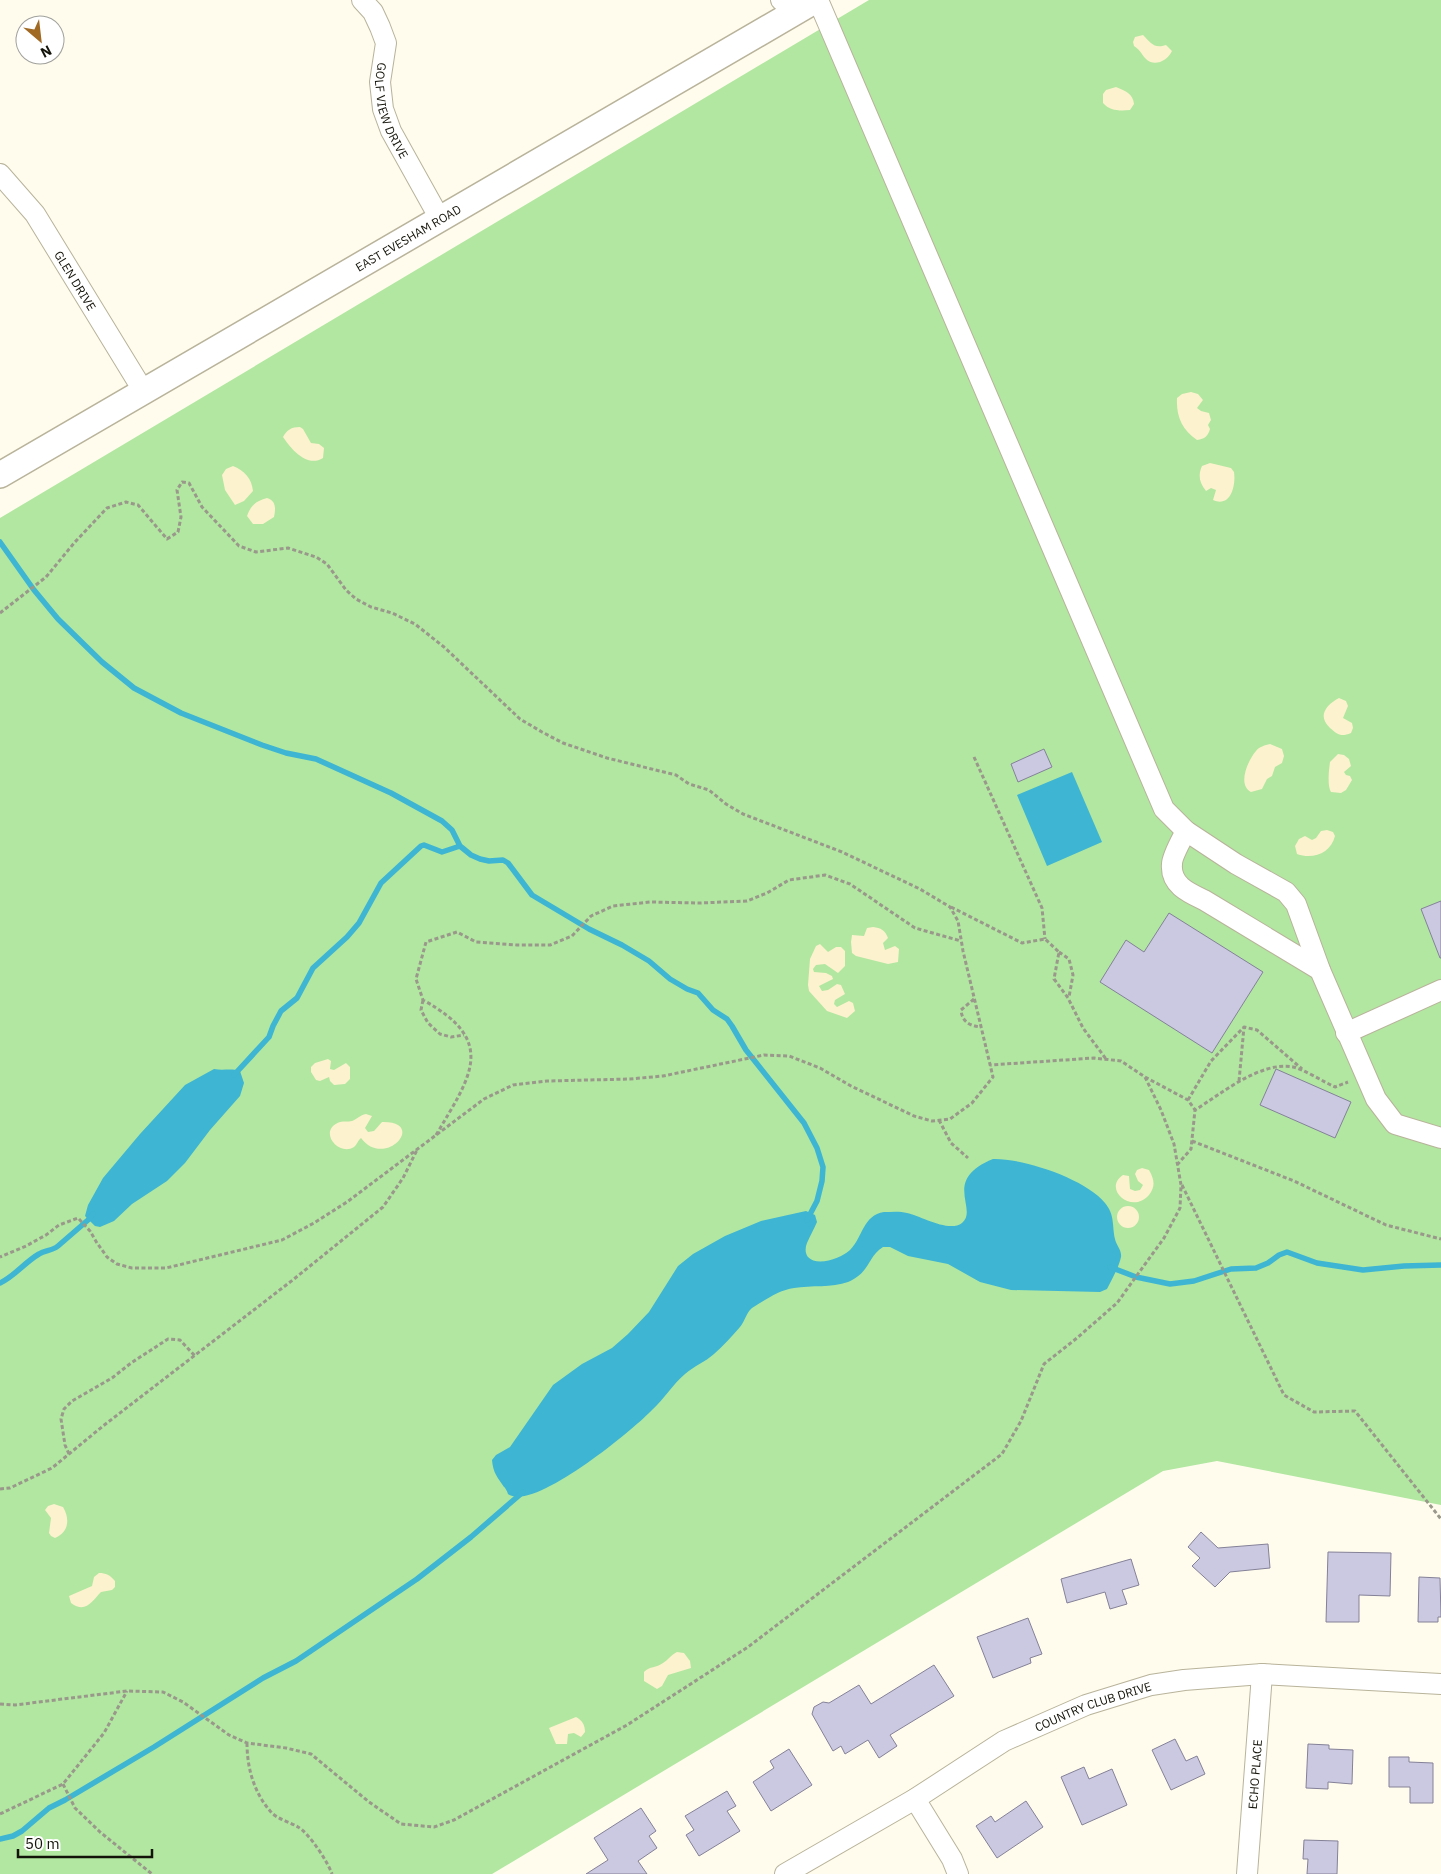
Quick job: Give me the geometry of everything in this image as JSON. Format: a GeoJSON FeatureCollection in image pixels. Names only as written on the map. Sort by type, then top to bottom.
{"type":"FeatureCollection","features":[{"type":"Feature","properties":{"kind":"main road","name":"EAST EVESHAM ROAD"},"geometry":{"type":"LineString","coordinates":[[0,475],[440,219],[803,3]]}},
{"type":"Feature","properties":{"kind":"street","name":"GOLF VIEW DRIVE"},"geometry":{"type":"LineString","coordinates":[[362,0],[373,12],[386,44],[380,82],[383,109],[391,131],[440,219]]}},
{"type":"Feature","properties":{"kind":"street"},"geometry":{"type":"LineString","coordinates":[[803,3],[1164,809],[1186,831],[1236,864],[1286,892],[1296,904],[1320,970],[1376,1099],[1395,1124],[1441,1138]]}},
{"type":"Feature","properties":{"kind":"street","name":"GLEN DRIVE"},"geometry":{"type":"LineString","coordinates":[[0,174],[35,214],[144,392]]}},
{"type":"Feature","properties":{"kind":"street"},"geometry":{"type":"LineString","coordinates":[[1186,831],[1172,864],[1176,882],[1187,892],[1204,900],[1320,970]]}},
{"type":"Feature","properties":{"kind":"street"},"geometry":{"type":"LineString","coordinates":[[1346,1033],[1441,990]]}},
{"type":"Feature","properties":{"kind":"street","name":"COUNTRY CLUB DRIVE"},"geometry":{"type":"LineString","coordinates":[[785,1874],[915,1798],[1004,1741],[1086,1705],[1151,1686],[1184,1680],[1262,1674],[1441,1684]]}},
{"type":"Feature","properties":{"kind":"street","name":"ECHO PLACE"},"geometry":{"type":"LineString","coordinates":[[1247,1874],[1262,1674]]}},
{"type":"Feature","properties":{"kind":"street"},"geometry":{"type":"LineString","coordinates":[[915,1798],[952,1859],[958,1874]]}},
{"type":"Feature","properties":{"kind":"path"},"geometry":{"type":"LineString","coordinates":[[0,613],[46,576],[74,542],[107,508],[126,502],[138,505],[167,539],[178,532],[180,517],[177,490],[182,482],[189,483],[202,507],[239,546],[256,552],[288,548],[327,564],[346,590],[356,599],[371,608],[392,613],[415,624],[444,647],[520,719],[542,732],[563,743],[608,758],[676,776],[689,784],[709,790],[742,814],[842,852],[920,889],[950,907],[1022,943],[1045,939]]}},
{"type":"Feature","properties":{"kind":"path"},"geometry":{"type":"LineString","coordinates":[[974,757],[1042,908],[1045,939],[1069,959],[1073,975],[1068,998]]}},
{"type":"Feature","properties":{"kind":"path"},"geometry":{"type":"LineString","coordinates":[[464,1035],[451,1037],[440,1034],[428,1023],[421,1010],[422,1000],[416,979],[426,942],[457,932],[476,942],[550,945],[572,936],[591,916],[613,906],[650,902],[700,903],[747,901],[767,893],[789,880],[825,875],[850,884],[915,928],[961,941]]}},
{"type":"Feature","properties":{"kind":"path"},"geometry":{"type":"LineString","coordinates":[[0,1256],[32,1243],[59,1225],[78,1218],[90,1231],[96,1243],[107,1257],[116,1264],[132,1268],[166,1268],[282,1240],[347,1202],[484,1099],[513,1085],[547,1081],[630,1079],[663,1076],[764,1055],[790,1056],[820,1068],[851,1086],[914,1116],[932,1120],[950,1119],[972,1103],[993,1077],[958,921],[950,907]]}},
{"type":"Feature","properties":{"kind":"path"},"geometry":{"type":"LineString","coordinates":[[1059,952],[1054,979],[1068,998],[1083,1028],[1106,1059]]}},
{"type":"Feature","properties":{"kind":"path"},"geometry":{"type":"LineString","coordinates":[[974,999],[962,1010],[962,1016],[972,1026],[981,1027]]}},
{"type":"Feature","properties":{"kind":"path"},"geometry":{"type":"LineString","coordinates":[[422,1000],[444,1012],[462,1028],[472,1059],[465,1086],[436,1136]]}},
{"type":"Feature","properties":{"kind":"path"},"geometry":{"type":"LineString","coordinates":[[1244,1027],[1257,1030],[1306,1073]]}},
{"type":"Feature","properties":{"kind":"path"},"geometry":{"type":"LineString","coordinates":[[1239,1082],[1244,1027]]}},
{"type":"Feature","properties":{"kind":"path"},"geometry":{"type":"LineString","coordinates":[[1188,1100],[1211,1062],[1244,1027]]}},
{"type":"Feature","properties":{"kind":"path"},"geometry":{"type":"LineString","coordinates":[[990,1065],[1094,1058],[1121,1061],[1145,1077],[1188,1100],[1195,1110],[1191,1149],[1177,1164]]}},
{"type":"Feature","properties":{"kind":"path"},"geometry":{"type":"LineString","coordinates":[[1195,1110],[1239,1082],[1269,1068],[1293,1067],[1335,1087],[1365,1075]]}},
{"type":"Feature","properties":{"kind":"path"},"geometry":{"type":"LineString","coordinates":[[0,1704],[15,1705],[127,1691],[162,1692],[183,1702],[229,1735],[247,1744],[286,1748],[311,1754],[368,1802],[401,1824],[434,1827],[454,1820],[627,1725],[748,1647],[1002,1454],[1021,1421],[1044,1364],[1117,1303],[1164,1238],[1180,1208],[1181,1185],[1170,1136],[1161,1110],[1145,1077]]}},
{"type":"Feature","properties":{"kind":"path"},"geometry":{"type":"LineString","coordinates":[[939,1120],[950,1143],[968,1158]]}},
{"type":"Feature","properties":{"kind":"path"},"geometry":{"type":"LineString","coordinates":[[1192,1141],[1294,1181],[1386,1225],[1441,1239]]}},
{"type":"Feature","properties":{"kind":"path"},"geometry":{"type":"LineString","coordinates":[[0,1489],[10,1488],[52,1468],[294,1279],[382,1207],[403,1178],[418,1147]]}},
{"type":"Feature","properties":{"kind":"path"},"geometry":{"type":"LineString","coordinates":[[1181,1185],[1220,1261],[1284,1395],[1314,1412],[1355,1411],[1441,1519]]}},
{"type":"Feature","properties":{"kind":"path"},"geometry":{"type":"LineString","coordinates":[[69,1454],[65,1445],[61,1420],[64,1409],[72,1400],[112,1378],[168,1339],[180,1340],[194,1356]]}},
{"type":"Feature","properties":{"kind":"path"},"geometry":{"type":"LineString","coordinates":[[0,1814],[64,1785],[104,1733],[127,1691]]}},
{"type":"Feature","properties":{"kind":"path"},"geometry":{"type":"LineString","coordinates":[[247,1744],[247,1760],[254,1784],[272,1813],[301,1828],[328,1863],[332,1874]]}},
{"type":"Feature","properties":{"kind":"path"},"geometry":{"type":"LineString","coordinates":[[64,1785],[74,1808],[100,1832],[152,1874]]}},
{"type":"Feature","properties":{"kind":"green space"},"geometry":{"type":"Polygon","coordinates":[[[869,0],[1441,0],[1441,1505],[1217,1461],[1163,1471],[492,1874],[0,1874],[0,518],[869,0]]]}},
{"type":"Feature","properties":{"kind":"sand"},"geometry":{"type":"Polygon","coordinates":[[[1143,35],[1156,46],[1166,45],[1172,51],[1170,55],[1160,62],[1152,63],[1149,61],[1134,46],[1133,42],[1135,37],[1143,35]]]}},
{"type":"Feature","properties":{"kind":"sand"},"geometry":{"type":"Polygon","coordinates":[[[1116,87],[1131,95],[1134,104],[1130,110],[1115,110],[1103,103],[1103,94],[1106,90],[1116,87]]]}},
{"type":"Feature","properties":{"kind":"sand"},"geometry":{"type":"Polygon","coordinates":[[[1191,392],[1198,394],[1203,400],[1197,408],[1209,413],[1211,420],[1208,425],[1210,429],[1207,435],[1197,440],[1187,432],[1181,422],[1178,411],[1177,398],[1182,394],[1191,392]]]}},
{"type":"Feature","properties":{"kind":"sand"},"geometry":{"type":"Polygon","coordinates":[[[300,427],[311,443],[319,444],[324,448],[323,458],[311,461],[305,459],[286,442],[283,437],[286,432],[292,428],[300,427]]]}},
{"type":"Feature","properties":{"kind":"sand"},"geometry":{"type":"Polygon","coordinates":[[[1210,463],[1231,468],[1234,472],[1233,489],[1224,501],[1213,500],[1216,490],[1211,488],[1206,491],[1202,485],[1200,472],[1202,466],[1210,463]]]}},
{"type":"Feature","properties":{"kind":"sand"},"geometry":{"type":"Polygon","coordinates":[[[233,466],[247,476],[253,491],[244,501],[235,505],[225,490],[222,475],[226,469],[233,466]]]}},
{"type":"Feature","properties":{"kind":"sand"},"geometry":{"type":"Polygon","coordinates":[[[267,498],[275,505],[274,517],[263,524],[253,524],[247,516],[250,509],[257,502],[267,498]]]}},
{"type":"Feature","properties":{"kind":"sand"},"geometry":{"type":"Polygon","coordinates":[[[1339,698],[1346,701],[1348,706],[1343,718],[1352,723],[1353,728],[1351,733],[1345,735],[1335,732],[1326,724],[1324,719],[1327,707],[1339,698]]]}},
{"type":"Feature","properties":{"kind":"sand"},"geometry":{"type":"Polygon","coordinates":[[[1270,744],[1282,749],[1284,756],[1282,763],[1275,767],[1272,776],[1267,779],[1262,789],[1251,792],[1247,789],[1244,778],[1247,766],[1257,750],[1262,746],[1270,744]]]}},
{"type":"Feature","properties":{"kind":"sand"},"geometry":{"type":"Polygon","coordinates":[[[1338,754],[1344,755],[1349,759],[1351,766],[1344,772],[1352,780],[1346,790],[1341,793],[1331,792],[1329,782],[1330,762],[1338,754]]]}},
{"type":"Feature","properties":{"kind":"sand"},"geometry":{"type":"Polygon","coordinates":[[[1321,831],[1333,832],[1335,836],[1330,847],[1325,851],[1309,856],[1297,854],[1295,846],[1299,839],[1305,836],[1312,840],[1321,831]]]}},
{"type":"Feature","properties":{"kind":"sand"},"geometry":{"type":"Polygon","coordinates":[[[873,927],[886,933],[888,938],[883,943],[885,950],[895,946],[899,949],[898,962],[888,964],[856,956],[852,953],[852,935],[864,936],[867,928],[873,927]]]}},
{"type":"Feature","properties":{"kind":"sand"},"geometry":{"type":"Polygon","coordinates":[[[820,944],[828,952],[836,947],[841,947],[845,951],[845,966],[838,973],[825,964],[816,965],[813,969],[814,972],[826,973],[832,976],[833,979],[819,986],[822,991],[828,990],[837,984],[841,985],[845,994],[835,1000],[834,1004],[837,1007],[849,1001],[853,1003],[855,1011],[847,1018],[827,1011],[809,991],[810,959],[816,946],[820,944]]]}},
{"type":"Feature","properties":{"kind":"sand"},"geometry":{"type":"Polygon","coordinates":[[[328,1059],[331,1061],[330,1069],[334,1070],[346,1063],[350,1067],[350,1079],[345,1084],[334,1085],[329,1077],[320,1081],[316,1080],[311,1072],[311,1067],[315,1063],[328,1059]]]}},
{"type":"Feature","properties":{"kind":"sand"},"geometry":{"type":"Polygon","coordinates":[[[366,1114],[372,1116],[365,1128],[368,1132],[374,1131],[382,1122],[395,1124],[402,1129],[402,1135],[398,1142],[390,1147],[381,1149],[371,1146],[361,1138],[354,1147],[348,1149],[336,1146],[330,1136],[333,1126],[340,1122],[352,1121],[366,1114]]]}},
{"type":"Feature","properties":{"kind":"sand"},"geometry":{"type":"Polygon","coordinates":[[[1142,1168],[1149,1170],[1154,1182],[1153,1189],[1149,1195],[1135,1202],[1122,1198],[1116,1187],[1117,1181],[1123,1175],[1129,1176],[1130,1189],[1140,1190],[1143,1185],[1138,1181],[1135,1174],[1137,1170],[1142,1168]]]}},
{"type":"Feature","properties":{"kind":"sand"},"geometry":{"type":"Polygon","coordinates":[[[1128,1206],[1138,1213],[1139,1217],[1132,1227],[1128,1228],[1118,1221],[1117,1217],[1124,1207],[1128,1206]]]}},
{"type":"Feature","properties":{"kind":"sand"},"geometry":{"type":"Polygon","coordinates":[[[54,1504],[63,1507],[67,1516],[66,1529],[55,1538],[49,1533],[51,1518],[45,1510],[48,1506],[54,1504]]]}},
{"type":"Feature","properties":{"kind":"sand"},"geometry":{"type":"Polygon","coordinates":[[[99,1573],[111,1577],[115,1581],[115,1587],[112,1590],[101,1592],[85,1607],[76,1606],[71,1603],[69,1596],[92,1586],[94,1577],[99,1573]]]}},
{"type":"Feature","properties":{"kind":"sand"},"geometry":{"type":"Polygon","coordinates":[[[677,1652],[684,1653],[690,1661],[691,1668],[668,1675],[662,1686],[657,1689],[644,1681],[644,1672],[665,1662],[677,1652]]]}},
{"type":"Feature","properties":{"kind":"sand"},"geometry":{"type":"Polygon","coordinates":[[[576,1717],[583,1723],[585,1732],[581,1737],[574,1733],[568,1734],[567,1744],[556,1744],[549,1728],[576,1717]]]}},
{"type":"Feature","properties":{"kind":"water"},"geometry":{"type":"Polygon","coordinates":[[[1072,772],[1102,842],[1047,866],[1017,795],[1072,772]]]}},
{"type":"Feature","properties":{"kind":"water"},"geometry":{"type":"Polygon","coordinates":[[[214,1069],[240,1071],[244,1083],[240,1096],[210,1130],[185,1163],[167,1181],[132,1204],[114,1221],[100,1227],[95,1226],[85,1216],[88,1205],[103,1178],[185,1085],[214,1069]]]}},
{"type":"Feature","properties":{"kind":"water"},"geometry":{"type":"Polygon","coordinates":[[[993,1159],[1037,1166],[1069,1178],[1096,1194],[1105,1203],[1112,1216],[1115,1239],[1121,1254],[1119,1265],[1107,1289],[1100,1292],[1011,1290],[980,1282],[948,1264],[908,1256],[890,1247],[883,1247],[874,1255],[861,1274],[848,1282],[788,1289],[752,1308],[740,1327],[721,1348],[685,1374],[642,1420],[605,1450],[560,1481],[539,1492],[521,1497],[508,1494],[495,1472],[492,1460],[496,1455],[510,1447],[553,1385],[582,1364],[612,1348],[628,1334],[649,1312],[678,1266],[693,1254],[725,1236],[761,1221],[806,1211],[815,1215],[817,1222],[807,1243],[806,1252],[808,1257],[817,1261],[829,1260],[846,1253],[854,1245],[867,1222],[877,1214],[884,1212],[904,1212],[935,1223],[956,1226],[962,1223],[966,1217],[967,1210],[964,1194],[969,1176],[977,1167],[993,1159]]]}},
{"type":"Feature","properties":{"kind":"building"},"geometry":{"type":"Polygon","coordinates":[[[1044,749],[1052,767],[1018,782],[1011,764],[1044,749]]]}},
{"type":"Feature","properties":{"kind":"building"},"geometry":{"type":"Polygon","coordinates":[[[1441,901],[1441,958],[1440,958],[1421,909],[1441,901]]]}},
{"type":"Feature","properties":{"kind":"building"},"geometry":{"type":"Polygon","coordinates":[[[1169,913],[1263,972],[1212,1053],[1100,982],[1126,940],[1144,952],[1169,913]]]}},
{"type":"Feature","properties":{"kind":"building"},"geometry":{"type":"Polygon","coordinates":[[[1276,1069],[1351,1102],[1335,1138],[1260,1105],[1276,1069]]]}},
{"type":"Feature","properties":{"kind":"building"},"geometry":{"type":"Polygon","coordinates":[[[1201,1532],[1218,1548],[1268,1544],[1270,1568],[1230,1572],[1215,1587],[1192,1566],[1200,1558],[1188,1547],[1201,1532]]]}},
{"type":"Feature","properties":{"kind":"building"},"geometry":{"type":"Polygon","coordinates":[[[1328,1552],[1391,1553],[1390,1596],[1359,1595],[1359,1622],[1326,1622],[1328,1552]]]}},
{"type":"Feature","properties":{"kind":"building"},"geometry":{"type":"Polygon","coordinates":[[[1131,1559],[1139,1585],[1122,1590],[1127,1604],[1110,1609],[1105,1592],[1067,1603],[1061,1579],[1131,1559]]]}},
{"type":"Feature","properties":{"kind":"building"},"geometry":{"type":"Polygon","coordinates":[[[1419,1577],[1440,1578],[1441,1617],[1438,1617],[1438,1622],[1418,1622],[1419,1577]]]}},
{"type":"Feature","properties":{"kind":"building"},"geometry":{"type":"Polygon","coordinates":[[[1028,1618],[1042,1654],[1030,1658],[1031,1663],[993,1678],[977,1637],[1028,1618]]]}},
{"type":"Feature","properties":{"kind":"building"},"geometry":{"type":"Polygon","coordinates":[[[934,1665],[954,1696],[890,1735],[897,1746],[879,1758],[868,1740],[845,1754],[841,1746],[833,1751],[812,1714],[814,1707],[823,1702],[829,1703],[859,1685],[871,1704],[934,1665]]]}},
{"type":"Feature","properties":{"kind":"building"},"geometry":{"type":"Polygon","coordinates":[[[1175,1739],[1186,1761],[1197,1756],[1205,1774],[1171,1790],[1152,1750],[1175,1739]]]}},
{"type":"Feature","properties":{"kind":"building"},"geometry":{"type":"Polygon","coordinates":[[[1308,1744],[1329,1745],[1329,1749],[1353,1750],[1352,1784],[1328,1782],[1328,1789],[1306,1788],[1308,1744]]]}},
{"type":"Feature","properties":{"kind":"building"},"geometry":{"type":"Polygon","coordinates":[[[789,1749],[812,1785],[771,1811],[753,1782],[774,1768],[770,1761],[789,1749]]]}},
{"type":"Feature","properties":{"kind":"building"},"geometry":{"type":"Polygon","coordinates":[[[1389,1757],[1409,1757],[1409,1762],[1433,1763],[1433,1803],[1410,1803],[1410,1787],[1389,1787],[1389,1757]]]}},
{"type":"Feature","properties":{"kind":"building"},"geometry":{"type":"Polygon","coordinates":[[[1084,1767],[1089,1779],[1112,1769],[1127,1805],[1082,1825],[1061,1777],[1084,1767]]]}},
{"type":"Feature","properties":{"kind":"building"},"geometry":{"type":"Polygon","coordinates":[[[727,1791],[736,1806],[727,1811],[740,1831],[699,1856],[686,1835],[694,1830],[685,1816],[727,1791]]]}},
{"type":"Feature","properties":{"kind":"building"},"geometry":{"type":"Polygon","coordinates":[[[1026,1801],[1043,1827],[997,1858],[976,1826],[991,1816],[995,1822],[1026,1801]]]}},
{"type":"Feature","properties":{"kind":"building"},"geometry":{"type":"Polygon","coordinates":[[[641,1808],[656,1831],[649,1836],[657,1848],[638,1861],[647,1874],[586,1874],[608,1860],[594,1838],[641,1808]]]}},
{"type":"Feature","properties":{"kind":"building"},"geometry":{"type":"Polygon","coordinates":[[[1304,1840],[1338,1841],[1337,1874],[1307,1874],[1308,1859],[1303,1859],[1304,1840]]]}},
{"type":"Feature","properties":{"kind":"waterway"},"geometry":{"type":"LineString","coordinates":[[0,542],[34,590],[58,619],[102,662],[134,688],[181,713],[262,745],[286,753],[316,759],[391,793],[442,821],[452,830],[460,846],[471,855],[489,861],[503,860],[508,863],[532,895],[589,929],[622,945],[649,961],[670,979],[698,993],[713,1010],[727,1019],[746,1050],[804,1123],[817,1148],[823,1167],[822,1181],[817,1201],[807,1220]]}},
{"type":"Feature","properties":{"kind":"waterway"},"geometry":{"type":"LineString","coordinates":[[234,1075],[269,1037],[281,1011],[297,998],[313,968],[347,937],[359,923],[381,883],[421,846],[424,845],[442,852],[460,846]]}},
{"type":"Feature","properties":{"kind":"waterway"},"geometry":{"type":"LineString","coordinates":[[0,1283],[39,1254],[58,1246],[93,1214]]}},
{"type":"Feature","properties":{"kind":"waterway"},"geometry":{"type":"LineString","coordinates":[[1110,1267],[1136,1277],[1170,1284],[1194,1281],[1231,1269],[1256,1268],[1287,1252],[1317,1263],[1363,1270],[1441,1265]]}},
{"type":"Feature","properties":{"kind":"waterway"},"geometry":{"type":"LineString","coordinates":[[0,1839],[13,1836],[22,1831],[49,1808],[154,1747],[263,1678],[296,1661],[417,1579],[471,1537],[523,1492]]}}]}
